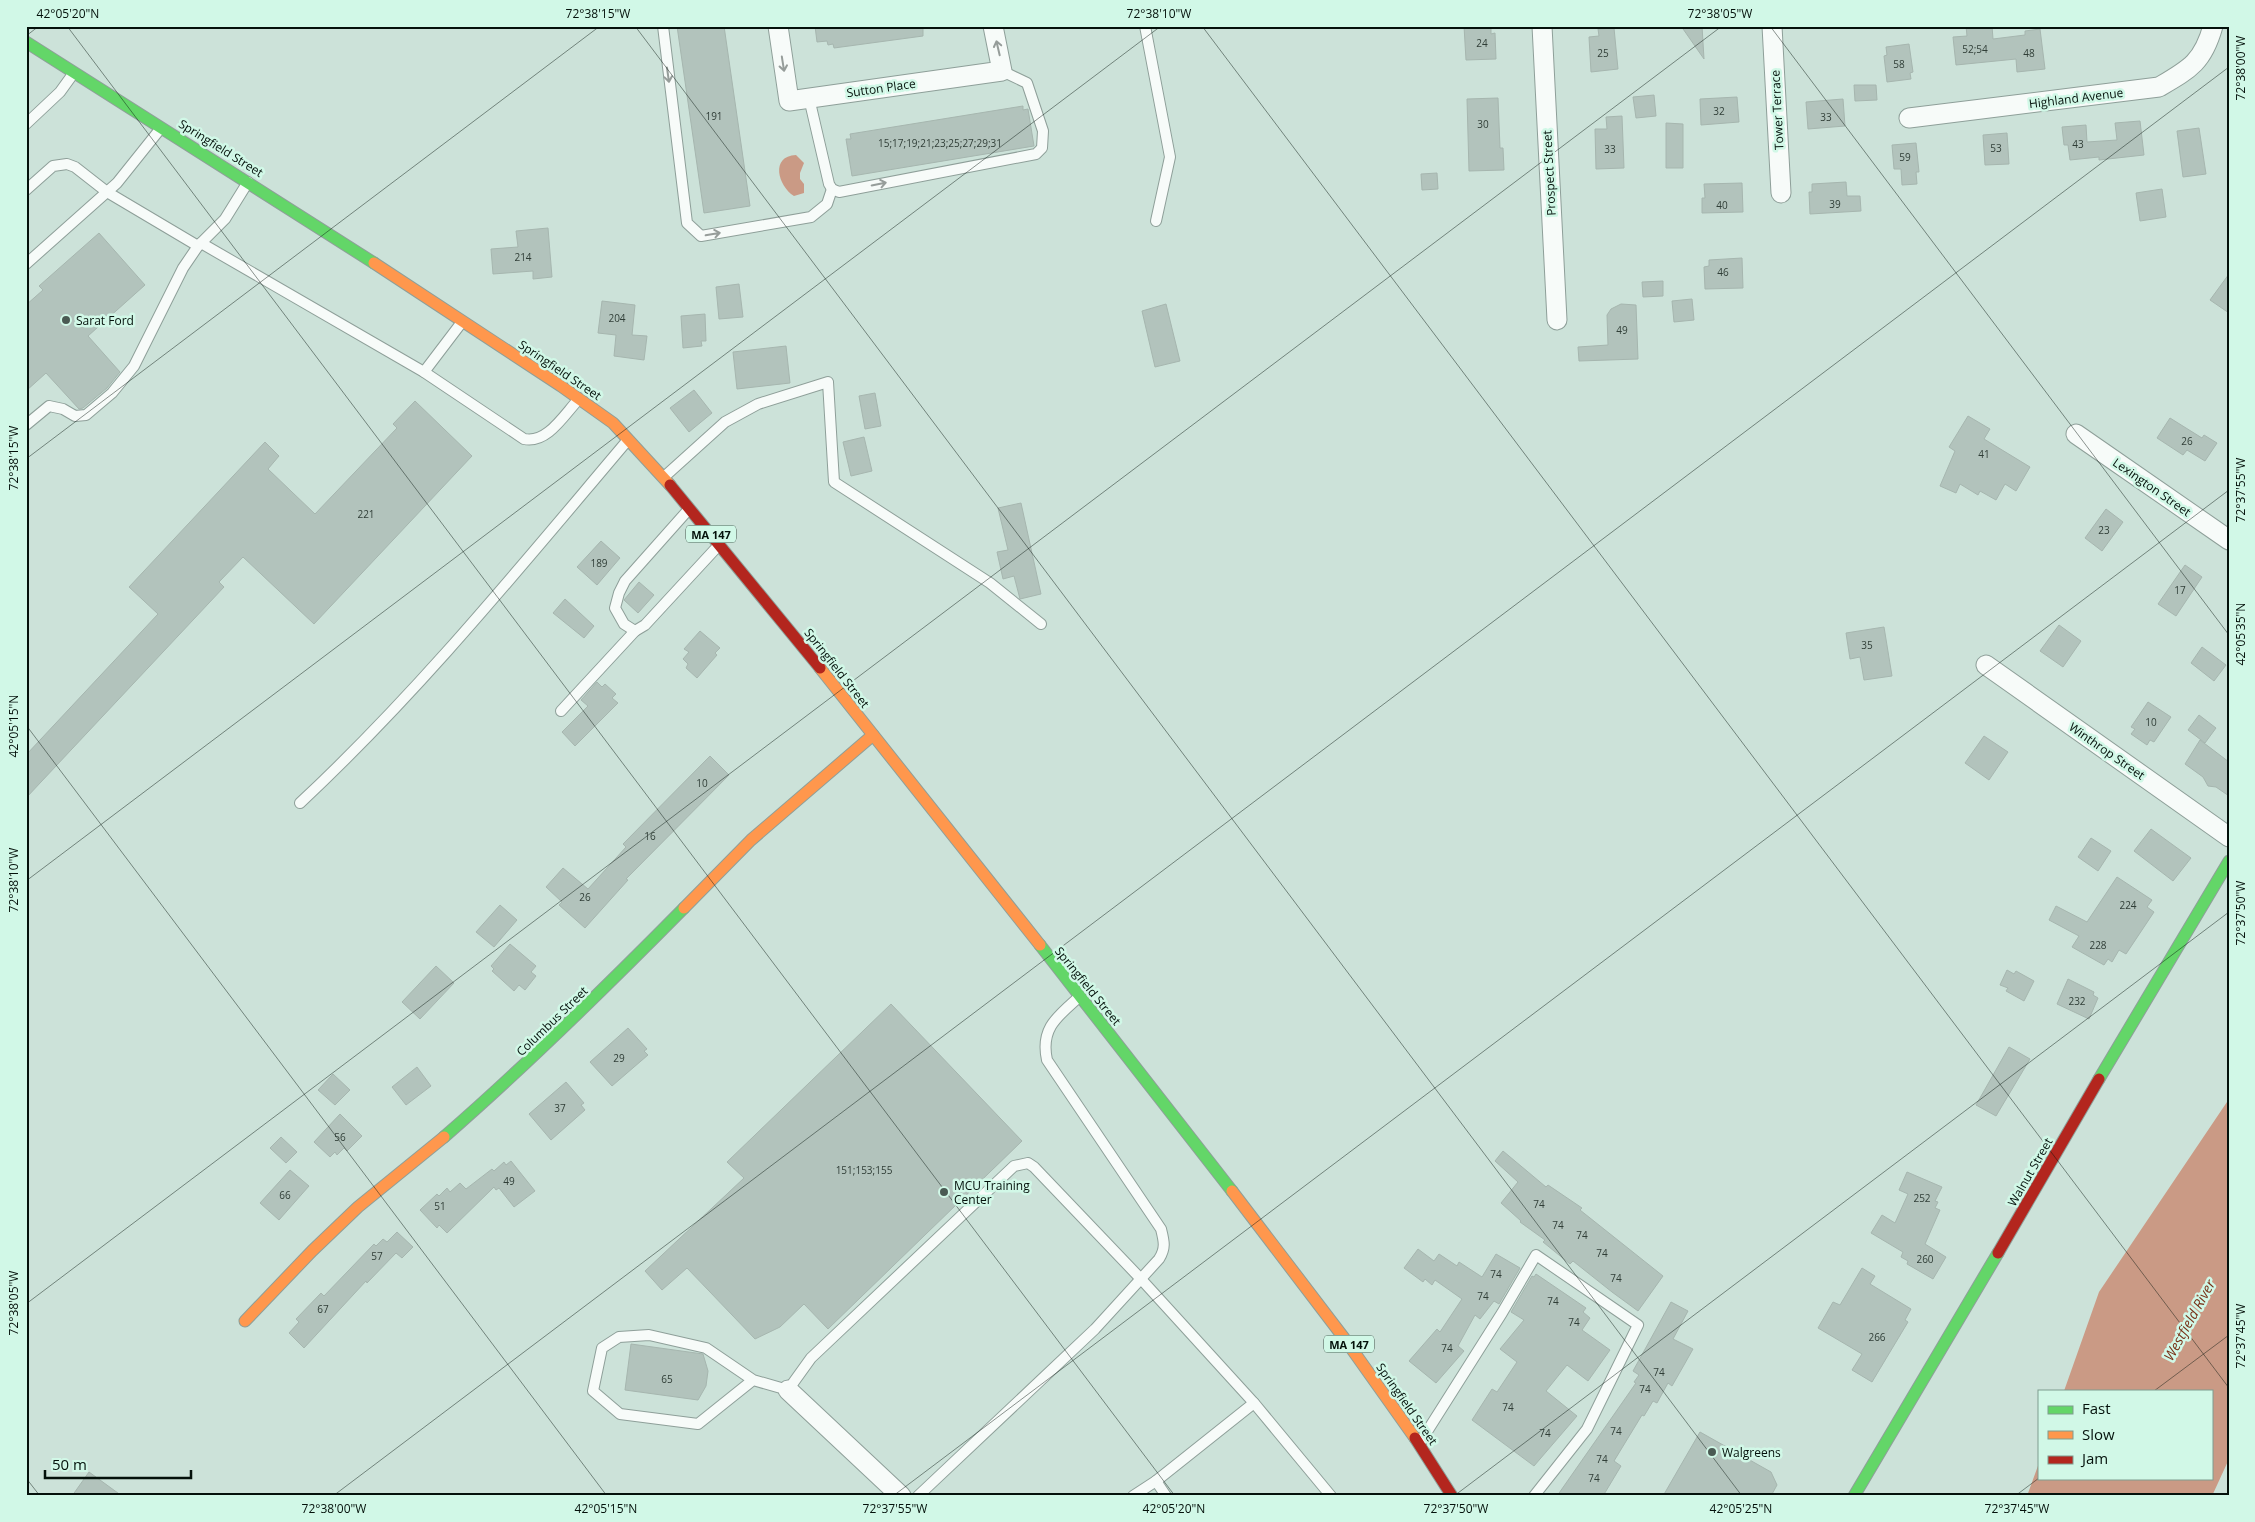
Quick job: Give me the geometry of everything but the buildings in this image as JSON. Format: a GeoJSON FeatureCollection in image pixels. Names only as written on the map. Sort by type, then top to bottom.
{"type":"FeatureCollection","features":[{"type":"Feature","properties":{"kind":"main road","name":"Springfield Street"},"geometry":{"type":"LineString","coordinates":[[26,42],[248,182],[579,399],[613,423],[629,439],[664,477],[719,544],[1152,1086],[1298,1276],[1419,1444],[1452,1496]]}},
{"type":"Feature","properties":{"kind":"main road","name":"Columbus Street"},"geometry":{"type":"LineString","coordinates":[[246,1321],[312,1251],[358,1207],[515,1075],[580,1013],[751,840],[873,735]]}},
{"type":"Feature","properties":{"kind":"main road","name":"Walnut Street"},"geometry":{"type":"LineString","coordinates":[[1854,1496],[2229,861]]}},
{"type":"Feature","properties":{"kind":"street","name":"Sutton Place"},"geometry":{"type":"LineString","coordinates":[[778,26],[789,101],[1002,70]]}},
{"type":"Feature","properties":{"kind":"street"},"geometry":{"type":"LineString","coordinates":[[993,26],[1002,70]]}},
{"type":"Feature","properties":{"kind":"street","name":"Prospect Street"},"geometry":{"type":"LineString","coordinates":[[1542,26],[1557,320]]}},
{"type":"Feature","properties":{"kind":"street","name":"Tower Terrace"},"geometry":{"type":"LineString","coordinates":[[1772,26],[1781,193]]}},
{"type":"Feature","properties":{"kind":"street","name":"Highland Avenue"},"geometry":{"type":"LineString","coordinates":[[1909,118],[2159,87],[2190,69],[2207,47],[2213,26]]}},
{"type":"Feature","properties":{"kind":"street","name":"Lexington Street"},"geometry":{"type":"LineString","coordinates":[[2076,434],[2229,540]]}},
{"type":"Feature","properties":{"kind":"street","name":"Winthrop Street"},"geometry":{"type":"LineString","coordinates":[[1986,665],[2229,837]]}},
{"type":"Feature","properties":{"kind":"street"},"geometry":{"type":"LineString","coordinates":[[788,1390],[901,1496]]}},
{"type":"Feature","properties":{"kind":"lane"},"geometry":{"type":"LineString","coordinates":[[663,26],[687,222],[701,236],[811,217],[827,204],[832,189]]}},
{"type":"Feature","properties":{"kind":"lane"},"geometry":{"type":"LineString","coordinates":[[1145,26],[1170,157],[1156,221]]}},
{"type":"Feature","properties":{"kind":"lane"},"geometry":{"type":"LineString","coordinates":[[809,98],[829,184],[832,189],[839,192],[1036,154],[1042,148],[1043,131],[1027,83],[1002,70]]}},
{"type":"Feature","properties":{"kind":"lane"},"geometry":{"type":"LineString","coordinates":[[26,124],[60,92],[74,71]]}},
{"type":"Feature","properties":{"kind":"lane"},"geometry":{"type":"LineString","coordinates":[[26,264],[117,183],[162,127]]}},
{"type":"Feature","properties":{"kind":"lane"},"geometry":{"type":"LineString","coordinates":[[26,190],[53,166],[60,164],[76,168],[107,192],[424,372],[520,436],[531,440],[539,439],[549,432],[579,399]]}},
{"type":"Feature","properties":{"kind":"lane"},"geometry":{"type":"LineString","coordinates":[[26,425],[49,406],[63,409],[75,416],[86,415],[112,393],[134,366],[183,268],[199,245],[225,219],[248,182]]}},
{"type":"Feature","properties":{"kind":"lane"},"geometry":{"type":"LineString","coordinates":[[424,372],[462,322]]}},
{"type":"Feature","properties":{"kind":"lane"},"geometry":{"type":"LineString","coordinates":[[664,477],[725,422],[758,404],[828,382],[834,482],[990,583],[1041,624]]}},
{"type":"Feature","properties":{"kind":"lane"},"geometry":{"type":"LineString","coordinates":[[300,803],[348,759],[465,633],[629,439]]}},
{"type":"Feature","properties":{"kind":"lane"},"geometry":{"type":"LineString","coordinates":[[635,631],[624,624],[615,608],[618,593],[626,581],[689,508]]}},
{"type":"Feature","properties":{"kind":"lane"},"geometry":{"type":"LineString","coordinates":[[562,711],[635,631],[645,625],[719,544]]}},
{"type":"Feature","properties":{"kind":"lane"},"geometry":{"type":"LineString","coordinates":[[918,1496],[1088,1336],[1164,1252],[1165,1242],[1161,1229],[1047,1060],[1044,1047],[1047,1034],[1054,1019],[1079,997]]}},
{"type":"Feature","properties":{"kind":"lane"},"geometry":{"type":"LineString","coordinates":[[753,1380],[698,1424],[620,1414],[593,1391],[602,1348],[619,1337],[649,1335],[706,1348],[753,1380],[788,1390],[811,1358],[1014,1166],[1028,1163],[1142,1278],[1254,1403],[1331,1496]]}},
{"type":"Feature","properties":{"kind":"lane"},"geometry":{"type":"LineString","coordinates":[[1419,1444],[1502,1313],[1536,1255],[1638,1326],[1586,1430],[1534,1496]]}},
{"type":"Feature","properties":{"kind":"lane"},"geometry":{"type":"LineString","coordinates":[[1132,1496],[1156,1481],[1254,1403]]}},
{"type":"Feature","properties":{"kind":"lane"},"geometry":{"type":"LineString","coordinates":[[1156,1481],[1166,1496]]}},
{"type":"Feature","properties":{"kind":"water"},"geometry":{"type":"Polygon","coordinates":[[[796,155],[804,163],[800,179],[804,184],[804,193],[794,196],[784,186],[779,172],[782,160],[796,155]]]}},
{"type":"Feature","properties":{"kind":"water","name":"Westfield River"},"geometry":{"type":"Polygon","coordinates":[[[2229,1099],[2229,1459],[2212,1496],[2027,1496],[2038,1466],[2038,1480],[2212,1480],[2212,1390],[2064,1390],[2099,1292],[2229,1099]]]}},
{"type":"Feature","properties":{"kind":"traffic: fast"},"geometry":{"type":"LineString","coordinates":[[26,42],[374,263]]}},
{"type":"Feature","properties":{"kind":"traffic: fast"},"geometry":{"type":"LineString","coordinates":[[2099,1079],[2229,861]]}},
{"type":"Feature","properties":{"kind":"traffic: fast"},"geometry":{"type":"LineString","coordinates":[[444,1137],[566,1025],[684,908]]}},
{"type":"Feature","properties":{"kind":"traffic: fast"},"geometry":{"type":"LineString","coordinates":[[1040,945],[1232,1191]]}},
{"type":"Feature","properties":{"kind":"traffic: fast"},"geometry":{"type":"LineString","coordinates":[[1854,1496],[1998,1253]]}},
{"type":"Feature","properties":{"kind":"traffic: slow"},"geometry":{"type":"LineString","coordinates":[[374,263],[561,386],[613,423],[670,485]]}},
{"type":"Feature","properties":{"kind":"traffic: slow"},"geometry":{"type":"LineString","coordinates":[[820,668],[1040,945]]}},
{"type":"Feature","properties":{"kind":"traffic: slow"},"geometry":{"type":"LineString","coordinates":[[684,908],[751,840],[873,735]]}},
{"type":"Feature","properties":{"kind":"traffic: slow"},"geometry":{"type":"LineString","coordinates":[[245,1321],[312,1251],[358,1207],[444,1137]]}},
{"type":"Feature","properties":{"kind":"traffic: slow"},"geometry":{"type":"LineString","coordinates":[[1232,1191],[1344,1338],[1415,1438]]}},
{"type":"Feature","properties":{"kind":"traffic: jam"},"geometry":{"type":"LineString","coordinates":[[670,485],[820,668]]}},
{"type":"Feature","properties":{"kind":"traffic: jam"},"geometry":{"type":"LineString","coordinates":[[1998,1253],[2099,1079]]}},
{"type":"Feature","properties":{"kind":"traffic: jam"},"geometry":{"type":"LineString","coordinates":[[1415,1438],[1452,1496]]}},
{"type":"Feature","properties":{"kind":"place","name":"Sarat Ford"},"geometry":{"type":"Point","coordinates":[66,320]}},
{"type":"Feature","properties":{"kind":"place","name":"MCU Training Center"},"geometry":{"type":"Point","coordinates":[944,1192]}},
{"type":"Feature","properties":{"kind":"place","name":"Walgreens"},"geometry":{"type":"Point","coordinates":[1712,1452]}}]}
